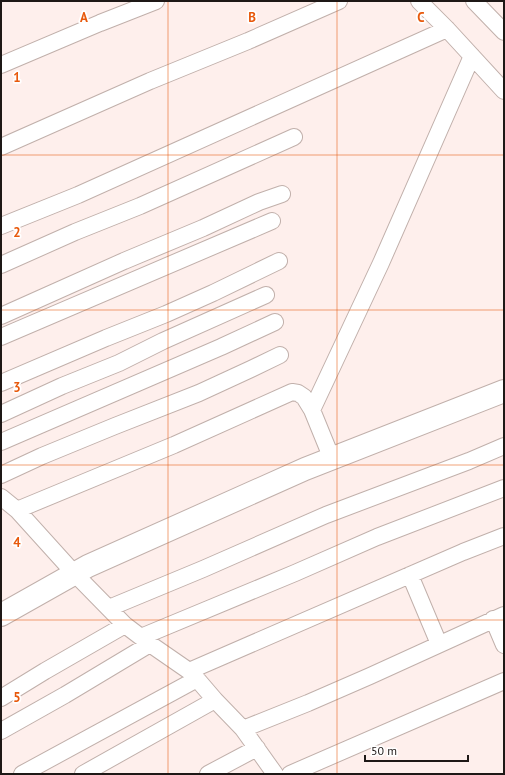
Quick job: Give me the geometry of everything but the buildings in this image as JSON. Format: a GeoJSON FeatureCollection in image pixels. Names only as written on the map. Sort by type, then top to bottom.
{"type":"FeatureCollection","features":[{"type":"Feature","properties":{"kind":"street"},"geometry":{"type":"LineString","coordinates":[[1,147],[150,81],[248,41],[339,1]]}},
{"type":"Feature","properties":{"kind":"street"},"geometry":{"type":"LineString","coordinates":[[419,1],[447,28],[504,91]]}},
{"type":"Feature","properties":{"kind":"street"},"geometry":{"type":"LineString","coordinates":[[474,1],[504,32]]}},
{"type":"Feature","properties":{"kind":"street"},"geometry":{"type":"LineString","coordinates":[[1,65],[150,2]]}},
{"type":"Feature","properties":{"kind":"street"},"geometry":{"type":"LineString","coordinates":[[1,226],[78,195],[447,28]]}},
{"type":"Feature","properties":{"kind":"street"},"geometry":{"type":"LineString","coordinates":[[312,410],[381,263],[472,56]]}},
{"type":"Feature","properties":{"kind":"street"},"geometry":{"type":"LineString","coordinates":[[1,266],[75,232],[140,206],[294,137]]}},
{"type":"Feature","properties":{"kind":"street"},"geometry":{"type":"LineString","coordinates":[[1,316],[259,202],[282,194]]}},
{"type":"Feature","properties":{"kind":"street"},"geometry":{"type":"LineString","coordinates":[[1,337],[272,221]]}},
{"type":"Feature","properties":{"kind":"street"},"geometry":{"type":"LineString","coordinates":[[1,383],[166,314],[279,261]]}},
{"type":"Feature","properties":{"kind":"street"},"geometry":{"type":"LineString","coordinates":[[1,414],[62,386],[119,363],[163,341],[266,295]]}},
{"type":"Feature","properties":{"kind":"street"},"geometry":{"type":"LineString","coordinates":[[1,442],[221,347],[275,322]]}},
{"type":"Feature","properties":{"kind":"street"},"geometry":{"type":"LineString","coordinates":[[1,475],[42,456],[199,393],[251,370],[280,355]]}},
{"type":"Feature","properties":{"kind":"street"},"geometry":{"type":"LineString","coordinates":[[1,615],[88,566],[228,503],[306,469],[504,391]]}},
{"type":"Feature","properties":{"kind":"street"},"geometry":{"type":"LineString","coordinates":[[17,510],[174,445],[292,392],[298,393],[304,397],[312,410],[332,459]]}},
{"type":"Feature","properties":{"kind":"street"},"geometry":{"type":"LineString","coordinates":[[109,608],[326,515],[469,461],[504,446]]}},
{"type":"Feature","properties":{"kind":"street"},"geometry":{"type":"LineString","coordinates":[[1,731],[58,699],[145,641],[377,537],[504,488]]}},
{"type":"Feature","properties":{"kind":"street"},"geometry":{"type":"LineString","coordinates":[[1,496],[17,510],[74,573],[125,625],[193,675],[243,729],[275,774]]}},
{"type":"Feature","properties":{"kind":"street"},"geometry":{"type":"LineString","coordinates":[[22,774],[193,675],[410,575],[504,536]]}},
{"type":"Feature","properties":{"kind":"street"},"geometry":{"type":"LineString","coordinates":[[410,575],[439,644]]}},
{"type":"Feature","properties":{"kind":"street"},"geometry":{"type":"LineString","coordinates":[[243,729],[308,703],[499,617],[504,645]]}},
{"type":"Feature","properties":{"kind":"street"},"geometry":{"type":"LineString","coordinates":[[1,698],[125,625]]}},
{"type":"Feature","properties":{"kind":"street"},"geometry":{"type":"LineString","coordinates":[[290,774],[504,681]]}},
{"type":"Feature","properties":{"kind":"street"},"geometry":{"type":"LineString","coordinates":[[82,774],[215,700]]}},
{"type":"Feature","properties":{"kind":"street"},"geometry":{"type":"LineString","coordinates":[[208,774],[257,748]]}}]}
